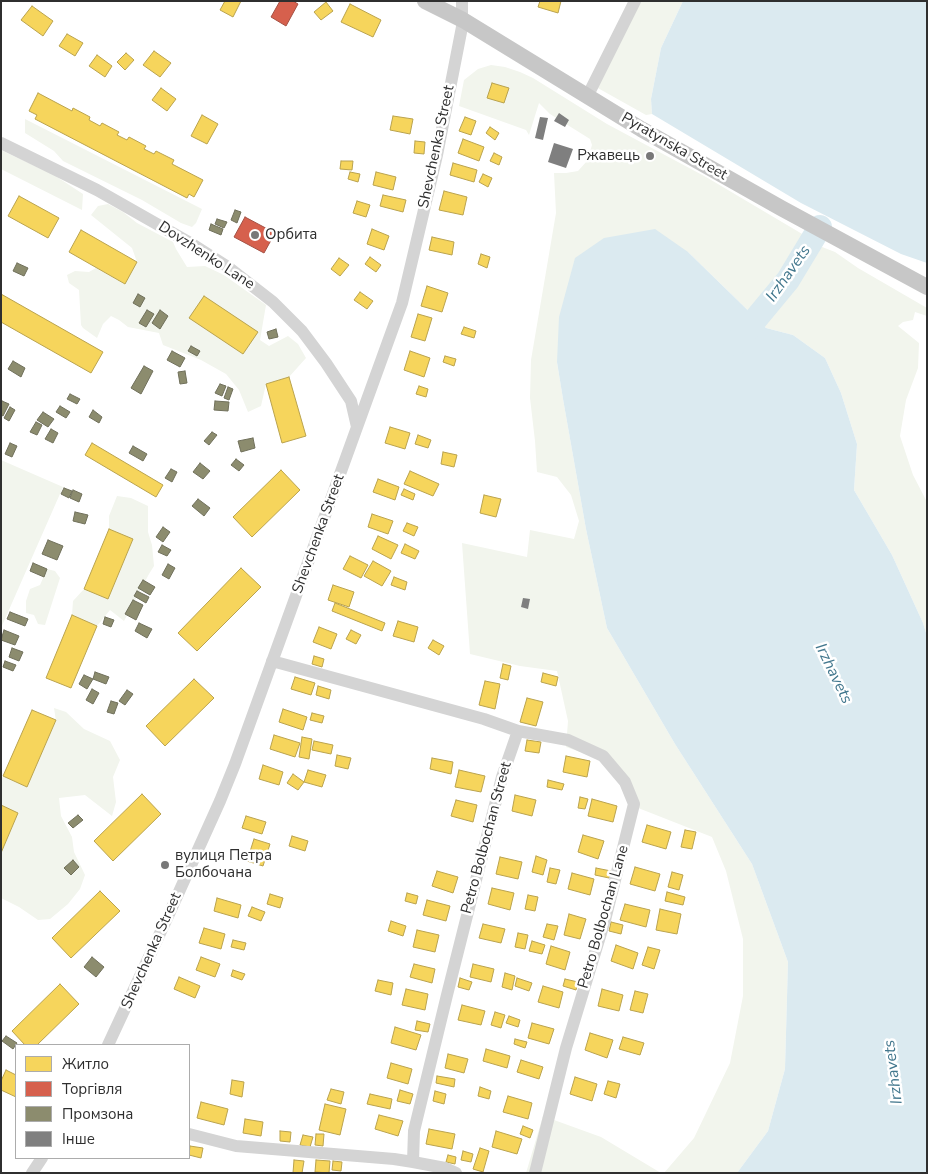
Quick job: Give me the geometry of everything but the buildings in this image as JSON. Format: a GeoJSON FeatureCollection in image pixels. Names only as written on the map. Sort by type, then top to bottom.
{"type":"FeatureCollection","features":[{"type":"Feature","properties":{"kind":"main road","name":"Pyratynska Street"},"geometry":{"type":"LineString","coordinates":[[425,1],[463,20],[641,129],[927,287]]}},
{"type":"Feature","properties":{"kind":"street","name":"Shevchenka Street"},"geometry":{"type":"LineString","coordinates":[[108,1044],[220,801],[235,764],[402,303],[437,155],[463,20],[462,1]]}},
{"type":"Feature","properties":{"kind":"street"},"geometry":{"type":"LineString","coordinates":[[588,96],[635,1]]}},
{"type":"Feature","properties":{"kind":"street","name":"Dovzhenko Lane"},"geometry":{"type":"LineString","coordinates":[[1,143],[97,190],[192,244],[228,267],[273,302],[302,331],[336,378],[351,401],[357,426]]}},
{"type":"Feature","properties":{"kind":"street"},"geometry":{"type":"LineString","coordinates":[[272,661],[484,719],[518,731]]}},
{"type":"Feature","properties":{"kind":"street","name":"Petro Bolbochan Street"},"geometry":{"type":"LineString","coordinates":[[412,1162],[414,1131],[444,1005],[502,777],[518,731]]}},
{"type":"Feature","properties":{"kind":"street","name":"Petro Bolbochan Lane"},"geometry":{"type":"LineString","coordinates":[[518,731],[568,740],[603,756],[625,782],[634,804],[605,920],[566,1048],[535,1173]]}},
{"type":"Feature","properties":{"kind":"street"},"geometry":{"type":"LineString","coordinates":[[190,1134],[236,1146],[394,1159],[445,1168],[456,1173]]}},
{"type":"Feature","properties":{"kind":"street"},"geometry":{"type":"LineString","coordinates":[[32,1173],[41,1159]]}},
{"type":"Feature","properties":{"kind":"street"},"geometry":{"type":"LineString","coordinates":[[394,1159],[399,1173]]}},
{"type":"Feature","properties":{"kind":"shaded area"},"geometry":{"type":"Polygon","coordinates":[[[637,1],[683,1],[661,48],[651,99],[652,114],[646,115],[596,87],[637,1]]]}},
{"type":"Feature","properties":{"kind":"shaded area"},"geometry":{"type":"Polygon","coordinates":[[[491,65],[505,67],[533,78],[607,124],[706,177],[809,238],[792,266],[796,274],[817,245],[835,252],[858,268],[927,308],[927,316],[915,312],[913,320],[903,322],[898,326],[919,343],[918,368],[906,400],[900,436],[913,475],[927,502],[927,636],[892,555],[854,490],[857,444],[841,393],[825,358],[793,335],[766,328],[688,252],[557,362],[586,529],[607,628],[675,744],[752,864],[788,962],[785,1069],[768,1131],[737,1173],[664,1173],[694,1138],[730,1063],[743,996],[743,939],[726,871],[712,837],[628,804],[622,785],[600,759],[566,747],[568,721],[557,671],[520,666],[470,654],[462,543],[527,557],[530,530],[574,539],[579,521],[571,495],[557,477],[537,472],[530,398],[531,360],[556,213],[554,173],[578,171],[587,161],[592,145],[590,139],[550,114],[539,103],[529,135],[526,130],[459,106],[464,80],[478,69],[491,65]]]}},
{"type":"Feature","properties":{"kind":"shaded area"},"geometry":{"type":"Polygon","coordinates":[[[25,119],[202,209],[196,223],[192,227],[181,223],[142,200],[63,161],[54,151],[25,133],[25,119]]]}},
{"type":"Feature","properties":{"kind":"shaded area"},"geometry":{"type":"Polygon","coordinates":[[[1,150],[54,175],[83,194],[82,210],[1,169],[1,150]]]}},
{"type":"Feature","properties":{"kind":"shaded area"},"geometry":{"type":"Polygon","coordinates":[[[108,204],[123,212],[137,223],[173,242],[187,267],[205,266],[224,275],[266,305],[260,340],[269,346],[288,336],[298,344],[306,358],[289,377],[266,384],[261,406],[248,412],[239,390],[226,374],[201,360],[163,345],[159,333],[128,327],[111,316],[103,324],[97,338],[83,328],[81,325],[79,290],[69,283],[67,275],[75,271],[89,272],[96,268],[124,284],[137,262],[132,248],[91,215],[98,206],[108,204]]]}},
{"type":"Feature","properties":{"kind":"shaded area"},"geometry":{"type":"Polygon","coordinates":[[[1,460],[63,487],[1,628],[1,460]]]}},
{"type":"Feature","properties":{"kind":"shaded area"},"geometry":{"type":"Polygon","coordinates":[[[117,496],[131,498],[148,506],[148,532],[152,545],[154,566],[124,621],[110,610],[97,626],[72,615],[73,601],[84,589],[108,599],[133,540],[109,529],[109,516],[117,496]]]}},
{"type":"Feature","properties":{"kind":"shaded area"},"geometry":{"type":"Polygon","coordinates":[[[47,569],[55,571],[60,578],[45,625],[38,624],[34,615],[26,613],[26,601],[30,589],[40,585],[47,569]]]}},
{"type":"Feature","properties":{"kind":"shaded area"},"geometry":{"type":"Polygon","coordinates":[[[54,708],[66,712],[84,729],[110,741],[120,760],[113,777],[116,802],[112,816],[85,795],[59,798],[61,816],[72,837],[74,852],[85,875],[80,889],[68,904],[50,919],[38,920],[1,898],[1,853],[18,813],[1,805],[1,781],[3,776],[27,787],[56,721],[54,708]]]}},
{"type":"Feature","properties":{"kind":"shaded area"},"geometry":{"type":"Polygon","coordinates":[[[543,1116],[601,1137],[661,1173],[526,1173],[543,1116]]]}},
{"type":"Feature","properties":{"kind":"water"},"geometry":{"type":"Polygon","coordinates":[[[683,1],[927,1],[927,263],[901,254],[801,203],[652,114],[651,99],[661,48],[683,1]]]}},
{"type":"Feature","properties":{"kind":"water"},"geometry":{"type":"Polygon","coordinates":[[[655,229],[688,252],[766,328],[793,335],[825,358],[841,393],[857,444],[854,490],[892,555],[927,636],[927,1173],[737,1173],[768,1131],[785,1069],[788,962],[752,864],[675,744],[607,628],[586,529],[557,362],[559,317],[575,258],[604,238],[655,229]]]}},
{"type":"Feature","properties":{"kind":"waterway","name":"Irzhavets"},"geometry":{"type":"LineString","coordinates":[[735,344],[788,280],[820,227]]}},
{"type":"Feature","properties":{"kind":"place","name":"Ржавець"},"geometry":{"type":"Point","coordinates":[650,156]}},
{"type":"Feature","properties":{"kind":"place","name":"Орбита"},"geometry":{"type":"Point","coordinates":[255,235]}},
{"type":"Feature","properties":{"kind":"place","name":"вулиця Петра Болбочана"},"geometry":{"type":"Point","coordinates":[165,865]}}]}
